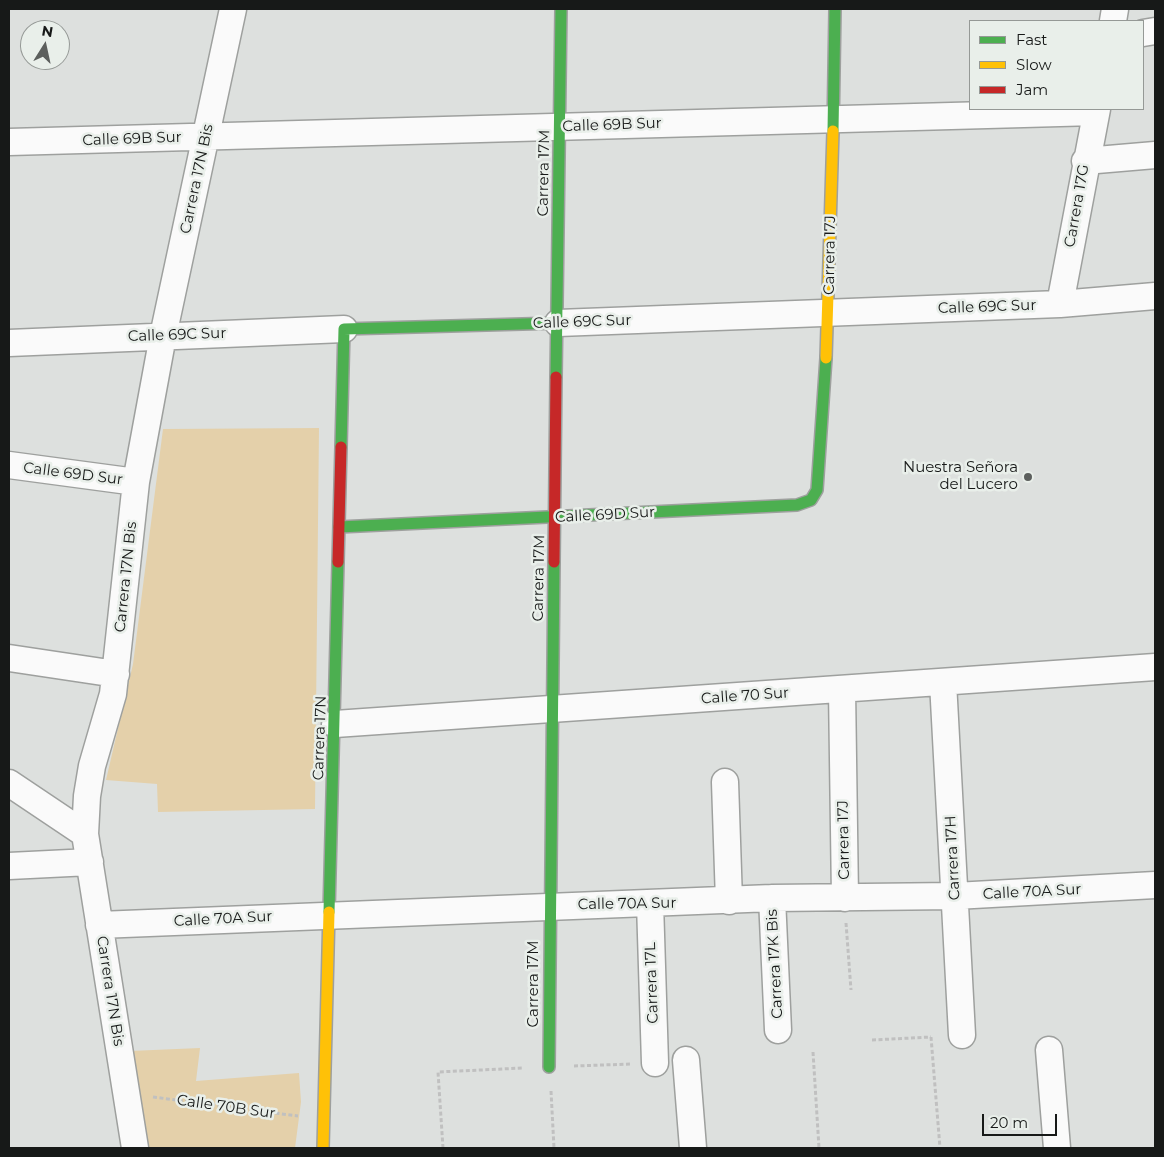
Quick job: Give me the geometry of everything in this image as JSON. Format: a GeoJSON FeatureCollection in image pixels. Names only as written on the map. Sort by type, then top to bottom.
{"type":"FeatureCollection","features":[{"type":"Feature","properties":{"kind":"street","name":"Carrera 17N Bis"},"geometry":{"type":"LineString","coordinates":[[135,1148],[85,834],[86,796],[92,766],[113,694],[136,482],[163,336],[233,9]]}},
{"type":"Feature","properties":{"kind":"street","name":"Carrera 17M"},"geometry":{"type":"LineString","coordinates":[[549,1067],[549,905],[562,9]]}},
{"type":"Feature","properties":{"kind":"street","name":"Carrera 17J"},"geometry":{"type":"LineString","coordinates":[[811,500],[818,490],[829,313],[834,9]]}},
{"type":"Feature","properties":{"kind":"street","name":"Calle 69B Sur"},"geometry":{"type":"LineString","coordinates":[[9,142],[1096,110]]}},
{"type":"Feature","properties":{"kind":"street","name":"Carrera 17G"},"geometry":{"type":"LineString","coordinates":[[1060,304],[1085,161],[1096,110]]}},
{"type":"Feature","properties":{"kind":"street"},"geometry":{"type":"LineString","coordinates":[[1085,161],[1155,155]]}},
{"type":"Feature","properties":{"kind":"street","name":"Calle 69C Sur"},"geometry":{"type":"LineString","coordinates":[[9,342],[1060,304],[1155,296]]}},
{"type":"Feature","properties":{"kind":"street","name":"Carrera 17N"},"geometry":{"type":"LineString","coordinates":[[323,1148],[326,1120],[329,914],[344,329]]}},
{"type":"Feature","properties":{"kind":"street","name":"Calle 69D Sur"},"geometry":{"type":"LineString","coordinates":[[9,465],[136,482]]}},
{"type":"Feature","properties":{"kind":"street","name":"Calle 69D Sur"},"geometry":{"type":"LineString","coordinates":[[339,527],[797,505],[811,500]]}},
{"type":"Feature","properties":{"kind":"street"},"geometry":{"type":"LineString","coordinates":[[9,658],[116,674]]}},
{"type":"Feature","properties":{"kind":"street","name":"Calle 70 Sur"},"geometry":{"type":"LineString","coordinates":[[335,724],[1155,667]]}},
{"type":"Feature","properties":{"kind":"street","name":"Carrera 17H"},"geometry":{"type":"LineString","coordinates":[[944,682],[962,1035]]}},
{"type":"Feature","properties":{"kind":"street","name":"Carrera 17J"},"geometry":{"type":"LineString","coordinates":[[842,689],[844,898]]}},
{"type":"Feature","properties":{"kind":"street"},"geometry":{"type":"LineString","coordinates":[[725,782],[729,901]]}},
{"type":"Feature","properties":{"kind":"street"},"geometry":{"type":"LineString","coordinates":[[9,783],[85,834]]}},
{"type":"Feature","properties":{"kind":"street"},"geometry":{"type":"LineString","coordinates":[[9,866],[90,862]]}},
{"type":"Feature","properties":{"kind":"street","name":"Calle 70A Sur"},"geometry":{"type":"LineString","coordinates":[[99,925],[549,905],[729,901],[772,898],[955,896],[1155,885]]}},
{"type":"Feature","properties":{"kind":"street","name":"Carrera 17K Bis"},"geometry":{"type":"LineString","coordinates":[[772,898],[778,1030]]}},
{"type":"Feature","properties":{"kind":"street","name":"Carrera 17L"},"geometry":{"type":"LineString","coordinates":[[650,903],[655,1063]]}},
{"type":"Feature","properties":{"kind":"street"},"geometry":{"type":"LineString","coordinates":[[1049,1050],[1057,1148]]}},
{"type":"Feature","properties":{"kind":"street"},"geometry":{"type":"LineString","coordinates":[[686,1060],[693,1148]]}},
{"type":"Feature","properties":{"kind":"path","name":"Carrera 17J"},"geometry":{"type":"LineString","coordinates":[[844,898],[851,990]]}},
{"type":"Feature","properties":{"kind":"path"},"geometry":{"type":"LineString","coordinates":[[872,1040],[962,1035]]}},
{"type":"Feature","properties":{"kind":"path"},"geometry":{"type":"LineString","coordinates":[[931,1037],[940,1148]]}},
{"type":"Feature","properties":{"kind":"path"},"geometry":{"type":"LineString","coordinates":[[813,1052],[819,1148]]}},
{"type":"Feature","properties":{"kind":"path"},"geometry":{"type":"LineString","coordinates":[[549,1067],[554,1148]]}},
{"type":"Feature","properties":{"kind":"path"},"geometry":{"type":"LineString","coordinates":[[438,1072],[443,1148]]}},
{"type":"Feature","properties":{"kind":"path","name":"Calle 70B Sur"},"geometry":{"type":"LineString","coordinates":[[127,1094],[326,1120]]}},
{"type":"Feature","properties":{"kind":"shaded area"},"geometry":{"type":"Polygon","coordinates":[[[319,428],[315,809],[158,812],[157,784],[106,780],[133,664],[163,429],[319,428]]]}},
{"type":"Feature","properties":{"kind":"shaded area"},"geometry":{"type":"Polygon","coordinates":[[[200,1048],[196,1081],[299,1073],[301,1102],[295,1148],[147,1148],[130,1051],[200,1048]]]}},
{"type":"Feature","properties":{"kind":"traffic: fast"},"geometry":{"type":"LineString","coordinates":[[556,377],[561,9]]}},
{"type":"Feature","properties":{"kind":"traffic: fast"},"geometry":{"type":"LineString","coordinates":[[833,131],[835,9]]}},
{"type":"Feature","properties":{"kind":"traffic: fast"},"geometry":{"type":"LineString","coordinates":[[341,447],[344,329],[558,323]]}},
{"type":"Feature","properties":{"kind":"traffic: fast"},"geometry":{"type":"LineString","coordinates":[[339,527],[797,505],[811,500],[817,490],[826,358]]}},
{"type":"Feature","properties":{"kind":"traffic: fast"},"geometry":{"type":"LineString","coordinates":[[329,912],[338,562]]}},
{"type":"Feature","properties":{"kind":"traffic: fast"},"geometry":{"type":"LineString","coordinates":[[549,1067],[554,562]]}},
{"type":"Feature","properties":{"kind":"traffic: slow"},"geometry":{"type":"LineString","coordinates":[[826,358],[833,131]]}},
{"type":"Feature","properties":{"kind":"traffic: slow"},"geometry":{"type":"LineString","coordinates":[[323,1148],[329,912]]}},
{"type":"Feature","properties":{"kind":"traffic: jam"},"geometry":{"type":"LineString","coordinates":[[554,562],[556,377]]}},
{"type":"Feature","properties":{"kind":"traffic: jam"},"geometry":{"type":"LineString","coordinates":[[338,562],[341,447]]}},
{"type":"Feature","properties":{"kind":"place","name":"Nuestra Señora del Lucero"},"geometry":{"type":"Point","coordinates":[1028,477]}}]}
